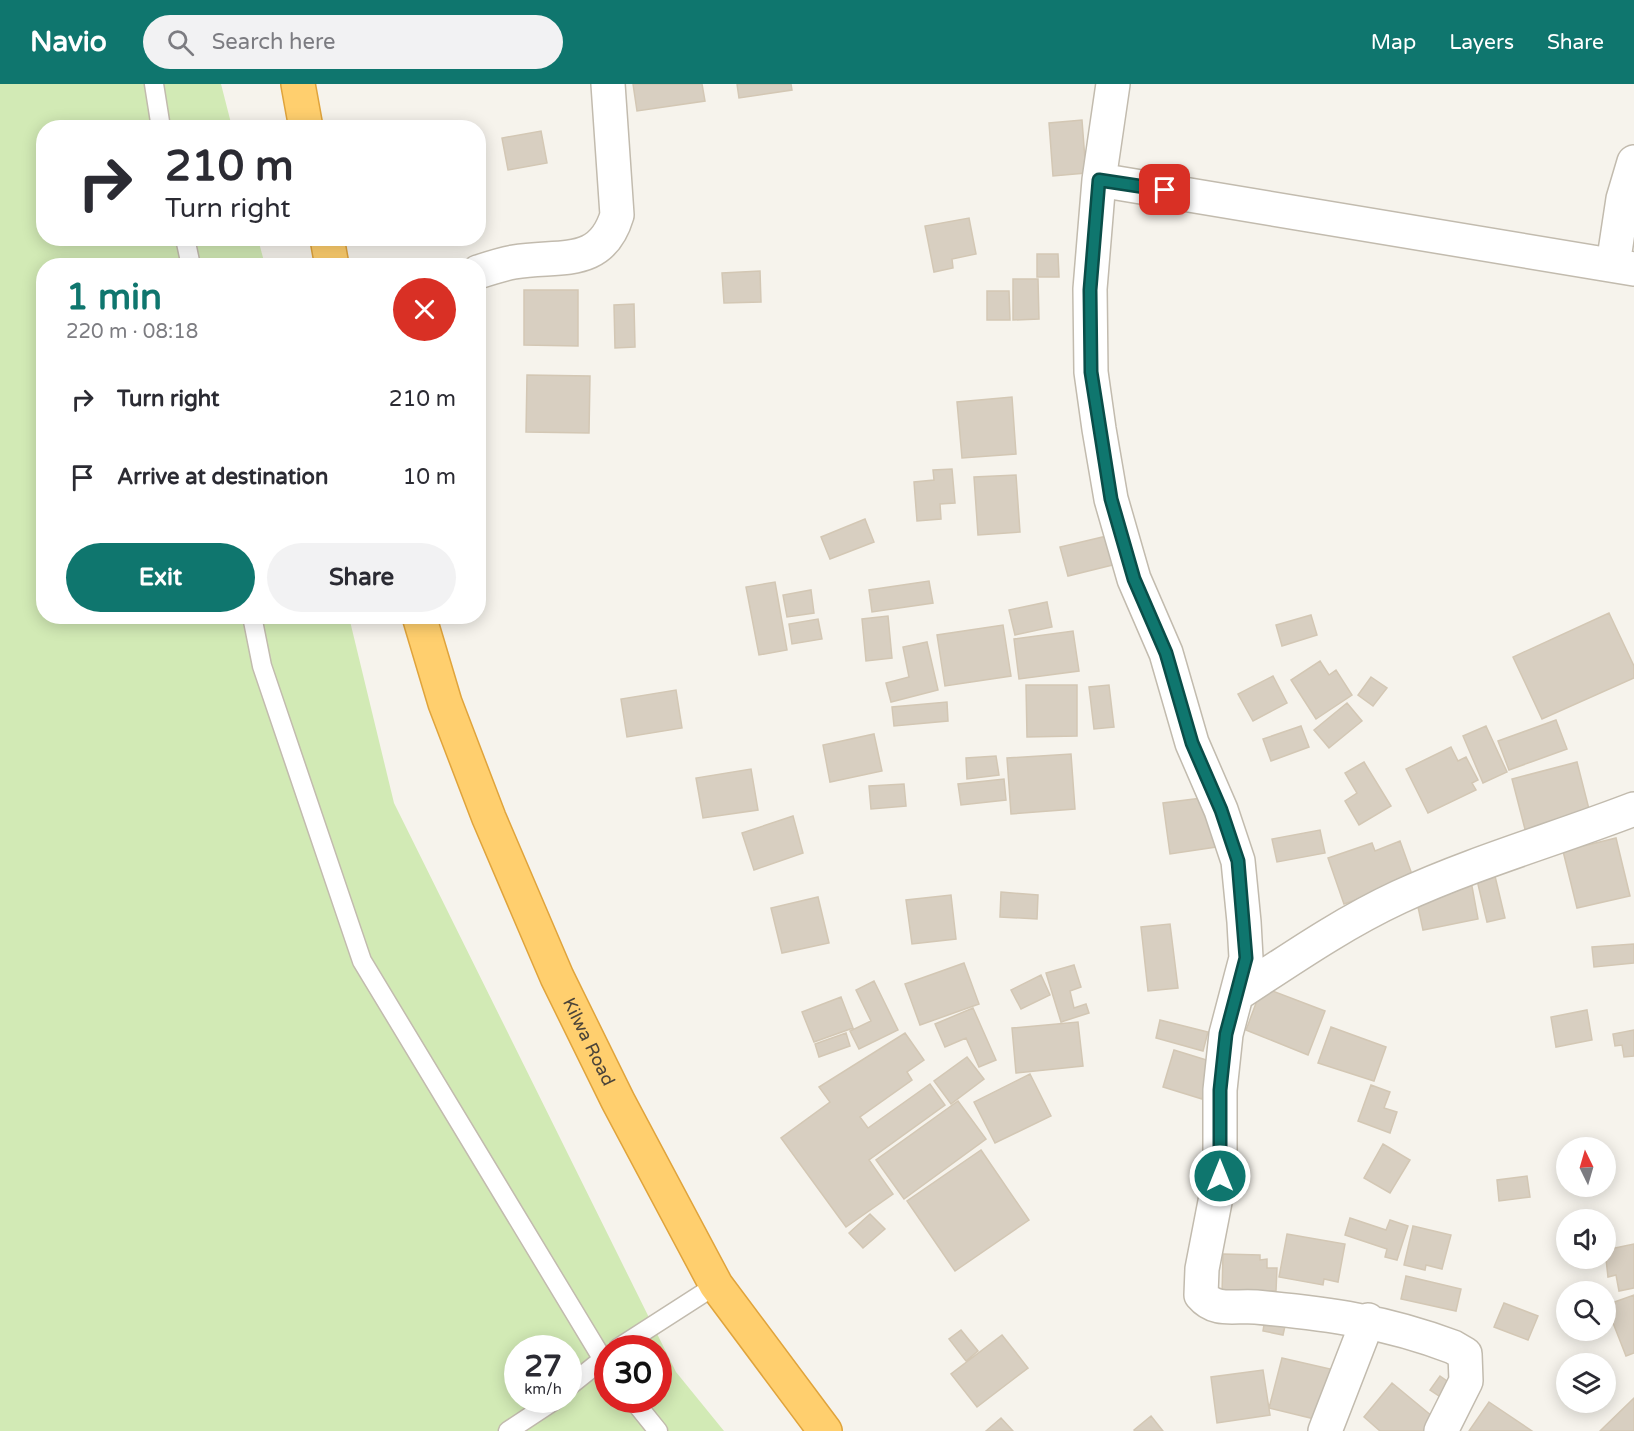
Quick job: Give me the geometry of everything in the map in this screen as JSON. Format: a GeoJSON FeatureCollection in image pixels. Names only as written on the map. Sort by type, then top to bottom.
{"type":"FeatureCollection","features":[{"type":"Feature","properties":{"kind":"highway"},"geometry":{"type":"LineString","coordinates":[[298,84],[305,120]]}},
{"type":"Feature","properties":{"kind":"highway","name":"Kilwa Road"},"geometry":{"type":"LineString","coordinates":[[421,624],[446,703],[485,807],[557,977],[618,1101],[716,1285],[825,1431]]}},
{"type":"Feature","properties":{"kind":"street"},"geometry":{"type":"LineString","coordinates":[[486,270],[514,262],[586,254],[602,244],[611,234],[617,215],[608,84]]}},
{"type":"Feature","properties":{"kind":"street"},"geometry":{"type":"LineString","coordinates":[[1113,84],[1099,180],[1090,290],[1091,372],[1111,499],[1134,579],[1166,653],[1192,743],[1221,810],[1238,861],[1246,958],[1239,993],[1226,1034],[1220,1090],[1220,1176],[1202,1269],[1201,1295],[1208,1303],[1218,1308],[1248,1307],[1368,1320],[1421,1335],[1465,1354],[1466,1381],[1441,1431]]}},
{"type":"Feature","properties":{"kind":"street"},"geometry":{"type":"LineString","coordinates":[[1099,180],[1623,267],[1623,199],[1634,162]]}},
{"type":"Feature","properties":{"kind":"street"},"geometry":{"type":"LineString","coordinates":[[1239,993],[1351,923],[1398,898],[1450,874],[1568,835],[1634,809]]}},
{"type":"Feature","properties":{"kind":"street"},"geometry":{"type":"LineString","coordinates":[[1326,1431],[1368,1320]]}},
{"type":"Feature","properties":{"kind":"lane"},"geometry":{"type":"LineString","coordinates":[[154,84],[160,120]]}},
{"type":"Feature","properties":{"kind":"lane"},"geometry":{"type":"LineString","coordinates":[[254,624],[262,666],[362,961],[594,1343]]}},
{"type":"Feature","properties":{"kind":"lane"},"geometry":{"type":"LineString","coordinates":[[638,1335],[716,1285]]}},
{"type":"Feature","properties":{"kind":"lane"},"geometry":{"type":"LineString","coordinates":[[508,1431],[535,1413]]}},
{"type":"Feature","properties":{"kind":"lane"},"geometry":{"type":"LineString","coordinates":[[643,1413],[658,1431]]}},
{"type":"Feature","properties":{"kind":"green space"},"geometry":{"type":"Polygon","coordinates":[[[0,84],[221,84],[230,120],[36,120],[36,246],[260,246],[263,258],[36,258],[36,624],[351,624],[394,803],[658,1335],[594,1335],[594,1413],[672,1413],[672,1364],[724,1431],[0,1431],[0,84]]]}},
{"type":"Feature","properties":{"kind":"building"},"geometry":{"type":"Polygon","coordinates":[[[633,84],[702,84],[705,101],[637,111],[633,84]]]}},
{"type":"Feature","properties":{"kind":"building"},"geometry":{"type":"Polygon","coordinates":[[[737,84],[791,84],[792,90],[739,98],[737,84]]]}},
{"type":"Feature","properties":{"kind":"building"},"geometry":{"type":"Polygon","coordinates":[[[1082,120],[1086,173],[1053,176],[1049,123],[1082,120]]]}},
{"type":"Feature","properties":{"kind":"building"},"geometry":{"type":"Polygon","coordinates":[[[541,131],[547,163],[508,170],[502,138],[541,131]]]}},
{"type":"Feature","properties":{"kind":"building"},"geometry":{"type":"Polygon","coordinates":[[[969,218],[976,254],[952,259],[953,268],[934,272],[925,226],[969,218]]]}},
{"type":"Feature","properties":{"kind":"building"},"geometry":{"type":"Polygon","coordinates":[[[1037,254],[1058,254],[1059,277],[1037,277],[1037,254]]]}},
{"type":"Feature","properties":{"kind":"building"},"geometry":{"type":"Polygon","coordinates":[[[760,271],[761,302],[724,303],[722,273],[760,271]]]}},
{"type":"Feature","properties":{"kind":"building"},"geometry":{"type":"Polygon","coordinates":[[[1013,279],[1038,279],[1039,319],[1013,320],[1013,279]]]}},
{"type":"Feature","properties":{"kind":"building"},"geometry":{"type":"Polygon","coordinates":[[[524,290],[578,290],[578,346],[524,345],[524,290]]]}},
{"type":"Feature","properties":{"kind":"building"},"geometry":{"type":"Polygon","coordinates":[[[987,291],[1009,291],[1010,320],[987,320],[987,291]]]}},
{"type":"Feature","properties":{"kind":"building"},"geometry":{"type":"Polygon","coordinates":[[[634,304],[635,347],[615,348],[614,305],[634,304]]]}},
{"type":"Feature","properties":{"kind":"building"},"geometry":{"type":"Polygon","coordinates":[[[527,375],[590,376],[589,433],[526,432],[527,375]]]}},
{"type":"Feature","properties":{"kind":"building"},"geometry":{"type":"Polygon","coordinates":[[[1012,397],[1016,454],[962,458],[957,402],[1012,397]]]}},
{"type":"Feature","properties":{"kind":"building"},"geometry":{"type":"Polygon","coordinates":[[[952,469],[955,503],[940,504],[941,519],[917,521],[914,482],[934,480],[933,470],[952,469]]]}},
{"type":"Feature","properties":{"kind":"building"},"geometry":{"type":"Polygon","coordinates":[[[1016,475],[1020,532],[978,535],[974,477],[1016,475]]]}},
{"type":"Feature","properties":{"kind":"building"},"geometry":{"type":"Polygon","coordinates":[[[865,519],[874,542],[830,559],[821,537],[865,519]]]}},
{"type":"Feature","properties":{"kind":"building"},"geometry":{"type":"Polygon","coordinates":[[[1111,535],[1117,564],[1068,576],[1060,547],[1111,535]]]}},
{"type":"Feature","properties":{"kind":"building"},"geometry":{"type":"Polygon","coordinates":[[[929,581],[933,603],[872,612],[869,590],[929,581]]]}},
{"type":"Feature","properties":{"kind":"building"},"geometry":{"type":"Polygon","coordinates":[[[775,582],[787,650],[759,655],[746,587],[775,582]]]}},
{"type":"Feature","properties":{"kind":"building"},"geometry":{"type":"Polygon","coordinates":[[[811,590],[814,613],[787,617],[783,595],[811,590]]]}},
{"type":"Feature","properties":{"kind":"building"},"geometry":{"type":"Polygon","coordinates":[[[1047,602],[1052,627],[1015,635],[1009,610],[1047,602]]]}},
{"type":"Feature","properties":{"kind":"building"},"geometry":{"type":"Polygon","coordinates":[[[1609,613],[1634,666],[1634,678],[1542,719],[1513,657],[1609,613]]]}},
{"type":"Feature","properties":{"kind":"building"},"geometry":{"type":"Polygon","coordinates":[[[1311,615],[1317,635],[1282,646],[1276,625],[1311,615]]]}},
{"type":"Feature","properties":{"kind":"building"},"geometry":{"type":"Polygon","coordinates":[[[888,616],[892,658],[866,661],[862,619],[888,616]]]}},
{"type":"Feature","properties":{"kind":"building"},"geometry":{"type":"Polygon","coordinates":[[[818,619],[822,639],[792,644],[789,624],[818,619]]]}},
{"type":"Feature","properties":{"kind":"building"},"geometry":{"type":"Polygon","coordinates":[[[1003,625],[1011,676],[945,686],[937,635],[1003,625]]]}},
{"type":"Feature","properties":{"kind":"building"},"geometry":{"type":"Polygon","coordinates":[[[1073,631],[1079,671],[1019,679],[1014,639],[1073,631]]]}},
{"type":"Feature","properties":{"kind":"building"},"geometry":{"type":"Polygon","coordinates":[[[927,642],[938,690],[891,702],[886,683],[909,677],[903,647],[927,642]]]}},
{"type":"Feature","properties":{"kind":"building"},"geometry":{"type":"Polygon","coordinates":[[[1320,661],[1329,675],[1336,670],[1352,695],[1316,719],[1291,680],[1320,661]]]}},
{"type":"Feature","properties":{"kind":"building"},"geometry":{"type":"Polygon","coordinates":[[[1273,676],[1287,703],[1253,721],[1238,694],[1273,676]]]}},
{"type":"Feature","properties":{"kind":"building"},"geometry":{"type":"Polygon","coordinates":[[[1371,677],[1387,688],[1373,706],[1358,695],[1371,677]]]}},
{"type":"Feature","properties":{"kind":"building"},"geometry":{"type":"Polygon","coordinates":[[[1026,685],[1077,685],[1077,736],[1027,737],[1026,685]]]}},
{"type":"Feature","properties":{"kind":"building"},"geometry":{"type":"Polygon","coordinates":[[[1109,685],[1114,727],[1094,729],[1089,687],[1109,685]]]}},
{"type":"Feature","properties":{"kind":"building"},"geometry":{"type":"Polygon","coordinates":[[[676,690],[682,728],[627,737],[621,699],[676,690]]]}},
{"type":"Feature","properties":{"kind":"building"},"geometry":{"type":"Polygon","coordinates":[[[947,702],[948,721],[894,726],[892,707],[947,702]]]}},
{"type":"Feature","properties":{"kind":"building"},"geometry":{"type":"Polygon","coordinates":[[[1347,703],[1362,721],[1329,748],[1314,730],[1347,703]]]}},
{"type":"Feature","properties":{"kind":"building"},"geometry":{"type":"Polygon","coordinates":[[[1556,720],[1567,749],[1509,770],[1498,741],[1556,720]]]}},
{"type":"Feature","properties":{"kind":"building"},"geometry":{"type":"Polygon","coordinates":[[[1301,726],[1309,747],[1271,761],[1263,739],[1301,726]]]}},
{"type":"Feature","properties":{"kind":"building"},"geometry":{"type":"Polygon","coordinates":[[[1486,726],[1507,772],[1483,783],[1463,736],[1486,726]]]}},
{"type":"Feature","properties":{"kind":"building"},"geometry":{"type":"Polygon","coordinates":[[[874,734],[882,771],[830,782],[823,745],[874,734]]]}},
{"type":"Feature","properties":{"kind":"building"},"geometry":{"type":"Polygon","coordinates":[[[1451,747],[1458,761],[1466,757],[1478,780],[1472,783],[1476,790],[1428,813],[1406,769],[1451,747]]]}},
{"type":"Feature","properties":{"kind":"building"},"geometry":{"type":"Polygon","coordinates":[[[1071,754],[1075,809],[1011,814],[1007,758],[1071,754]]]}},
{"type":"Feature","properties":{"kind":"building"},"geometry":{"type":"Polygon","coordinates":[[[996,756],[999,775],[967,779],[966,758],[996,756]]]}},
{"type":"Feature","properties":{"kind":"building"},"geometry":{"type":"Polygon","coordinates":[[[1364,762],[1391,806],[1359,825],[1345,801],[1357,793],[1345,773],[1364,762]]]}},
{"type":"Feature","properties":{"kind":"building"},"geometry":{"type":"Polygon","coordinates":[[[1577,762],[1591,817],[1526,833],[1512,779],[1577,762]]]}},
{"type":"Feature","properties":{"kind":"building"},"geometry":{"type":"Polygon","coordinates":[[[751,769],[758,810],[703,818],[696,778],[751,769]]]}},
{"type":"Feature","properties":{"kind":"building"},"geometry":{"type":"Polygon","coordinates":[[[1004,779],[1006,800],[961,805],[958,784],[1004,779]]]}},
{"type":"Feature","properties":{"kind":"building"},"geometry":{"type":"Polygon","coordinates":[[[904,784],[906,806],[871,809],[869,786],[904,784]]]}},
{"type":"Feature","properties":{"kind":"building"},"geometry":{"type":"Polygon","coordinates":[[[1209,797],[1216,847],[1170,854],[1163,803],[1209,797]]]}},
{"type":"Feature","properties":{"kind":"building"},"geometry":{"type":"Polygon","coordinates":[[[793,816],[803,853],[754,870],[742,833],[793,816]]]}},
{"type":"Feature","properties":{"kind":"building"},"geometry":{"type":"Polygon","coordinates":[[[1320,830],[1325,853],[1277,862],[1272,839],[1320,830]]]}},
{"type":"Feature","properties":{"kind":"building"},"geometry":{"type":"Polygon","coordinates":[[[1616,838],[1630,896],[1577,908],[1563,851],[1616,838]]]}},
{"type":"Feature","properties":{"kind":"building"},"geometry":{"type":"Polygon","coordinates":[[[1400,841],[1414,880],[1344,904],[1328,858],[1372,843],[1375,851],[1400,841]]]}},
{"type":"Feature","properties":{"kind":"building"},"geometry":{"type":"Polygon","coordinates":[[[1494,872],[1505,918],[1487,922],[1476,876],[1494,872]]]}},
{"type":"Feature","properties":{"kind":"building"},"geometry":{"type":"Polygon","coordinates":[[[1471,881],[1478,919],[1423,930],[1415,893],[1471,881]]]}},
{"type":"Feature","properties":{"kind":"building"},"geometry":{"type":"Polygon","coordinates":[[[1001,892],[1038,895],[1037,919],[1000,917],[1001,892]]]}},
{"type":"Feature","properties":{"kind":"building"},"geometry":{"type":"Polygon","coordinates":[[[951,895],[956,939],[912,944],[906,900],[951,895]]]}},
{"type":"Feature","properties":{"kind":"building"},"geometry":{"type":"Polygon","coordinates":[[[818,897],[829,943],[782,953],[771,908],[818,897]]]}},
{"type":"Feature","properties":{"kind":"building"},"geometry":{"type":"Polygon","coordinates":[[[1170,924],[1178,988],[1148,991],[1141,927],[1170,924]]]}},
{"type":"Feature","properties":{"kind":"building"},"geometry":{"type":"Polygon","coordinates":[[[1634,944],[1634,963],[1594,967],[1592,947],[1634,944]]]}},
{"type":"Feature","properties":{"kind":"building"},"geometry":{"type":"Polygon","coordinates":[[[964,963],[979,1004],[920,1025],[905,984],[964,963]]]}},
{"type":"Feature","properties":{"kind":"building"},"geometry":{"type":"Polygon","coordinates":[[[1074,965],[1081,987],[1070,991],[1074,1008],[1086,1004],[1089,1013],[1061,1022],[1046,973],[1074,965]]]}},
{"type":"Feature","properties":{"kind":"building"},"geometry":{"type":"Polygon","coordinates":[[[1041,975],[1050,995],[1021,1009],[1011,990],[1041,975]]]}},
{"type":"Feature","properties":{"kind":"building"},"geometry":{"type":"Polygon","coordinates":[[[874,981],[898,1030],[859,1049],[850,1031],[871,1021],[856,990],[874,981]]]}},
{"type":"Feature","properties":{"kind":"building"},"geometry":{"type":"Polygon","coordinates":[[[1262,987],[1325,1011],[1308,1055],[1246,1030],[1262,987]]]}},
{"type":"Feature","properties":{"kind":"building"},"geometry":{"type":"Polygon","coordinates":[[[841,997],[853,1028],[814,1042],[802,1012],[841,997]]]}},
{"type":"Feature","properties":{"kind":"building"},"geometry":{"type":"Polygon","coordinates":[[[973,1008],[996,1060],[979,1067],[966,1038],[945,1047],[935,1024],[973,1008]]]}},
{"type":"Feature","properties":{"kind":"building"},"geometry":{"type":"Polygon","coordinates":[[[1587,1010],[1592,1040],[1556,1047],[1551,1017],[1587,1010]]]}},
{"type":"Feature","properties":{"kind":"building"},"geometry":{"type":"Polygon","coordinates":[[[1160,1020],[1208,1032],[1203,1051],[1156,1038],[1160,1020]]]}},
{"type":"Feature","properties":{"kind":"building"},"geometry":{"type":"Polygon","coordinates":[[[1078,1022],[1083,1066],[1016,1073],[1012,1028],[1078,1022]]]}},
{"type":"Feature","properties":{"kind":"building"},"geometry":{"type":"Polygon","coordinates":[[[1331,1027],[1386,1047],[1374,1081],[1318,1063],[1331,1027]]]}},
{"type":"Feature","properties":{"kind":"building"},"geometry":{"type":"Polygon","coordinates":[[[1634,1030],[1634,1056],[1624,1057],[1622,1045],[1615,1046],[1613,1034],[1634,1030]]]}},
{"type":"Feature","properties":{"kind":"building"},"geometry":{"type":"Polygon","coordinates":[[[846,1033],[850,1046],[819,1057],[815,1044],[846,1033]]]}},
{"type":"Feature","properties":{"kind":"building"},"geometry":{"type":"Polygon","coordinates":[[[905,1033],[924,1060],[907,1072],[912,1080],[860,1117],[868,1128],[930,1084],[945,1105],[869,1160],[893,1194],[846,1227],[781,1138],[830,1102],[819,1087],[905,1033]]]}},
{"type":"Feature","properties":{"kind":"building"},"geometry":{"type":"Polygon","coordinates":[[[1174,1050],[1213,1062],[1202,1099],[1163,1087],[1174,1050]]]}},
{"type":"Feature","properties":{"kind":"building"},"geometry":{"type":"Polygon","coordinates":[[[967,1057],[984,1079],[951,1104],[934,1081],[967,1057]]]}},
{"type":"Feature","properties":{"kind":"building"},"geometry":{"type":"Polygon","coordinates":[[[1030,1074],[1051,1116],[995,1143],[974,1102],[1030,1074]]]}},
{"type":"Feature","properties":{"kind":"building"},"geometry":{"type":"Polygon","coordinates":[[[1371,1085],[1390,1092],[1384,1108],[1397,1112],[1390,1133],[1358,1121],[1371,1085]]]}},
{"type":"Feature","properties":{"kind":"building"},"geometry":{"type":"Polygon","coordinates":[[[958,1101],[986,1139],[904,1199],[876,1160],[958,1101]]]}},
{"type":"Feature","properties":{"kind":"building"},"geometry":{"type":"Polygon","coordinates":[[[1383,1144],[1410,1160],[1390,1193],[1364,1178],[1383,1144]]]}},
{"type":"Feature","properties":{"kind":"building"},"geometry":{"type":"Polygon","coordinates":[[[981,1150],[1029,1220],[955,1271],[907,1201],[981,1150]]]}},
{"type":"Feature","properties":{"kind":"building"},"geometry":{"type":"Polygon","coordinates":[[[1527,1176],[1530,1197],[1499,1201],[1497,1180],[1527,1176]]]}},
{"type":"Feature","properties":{"kind":"building"},"geometry":{"type":"Polygon","coordinates":[[[870,1214],[885,1229],[863,1248],[849,1233],[870,1214]]]}},
{"type":"Feature","properties":{"kind":"building"},"geometry":{"type":"Polygon","coordinates":[[[1350,1218],[1386,1230],[1390,1220],[1408,1226],[1397,1260],[1385,1257],[1387,1249],[1345,1235],[1350,1218]]]}},
{"type":"Feature","properties":{"kind":"building"},"geometry":{"type":"Polygon","coordinates":[[[1413,1226],[1451,1235],[1442,1269],[1426,1265],[1425,1270],[1404,1265],[1413,1226]]]}},
{"type":"Feature","properties":{"kind":"building"},"geometry":{"type":"Polygon","coordinates":[[[1287,1234],[1345,1244],[1338,1282],[1324,1279],[1323,1285],[1279,1277],[1287,1234]]]}},
{"type":"Feature","properties":{"kind":"building"},"geometry":{"type":"Polygon","coordinates":[[[1634,1244],[1634,1288],[1619,1291],[1616,1275],[1608,1277],[1607,1269],[1616,1269],[1616,1248],[1634,1244]]]}},
{"type":"Feature","properties":{"kind":"building"},"geometry":{"type":"Polygon","coordinates":[[[1223,1254],[1260,1255],[1260,1260],[1267,1259],[1267,1268],[1277,1268],[1276,1291],[1267,1291],[1267,1301],[1222,1294],[1223,1254]]]}},
{"type":"Feature","properties":{"kind":"building"},"geometry":{"type":"Polygon","coordinates":[[[1406,1276],[1461,1289],[1456,1311],[1401,1299],[1406,1276]]]}},
{"type":"Feature","properties":{"kind":"building"},"geometry":{"type":"Polygon","coordinates":[[[1634,1295],[1634,1353],[1626,1356],[1616,1330],[1616,1301],[1634,1295]]]}},
{"type":"Feature","properties":{"kind":"building"},"geometry":{"type":"Polygon","coordinates":[[[1504,1303],[1538,1316],[1528,1340],[1494,1327],[1504,1303]]]}},
{"type":"Feature","properties":{"kind":"building"},"geometry":{"type":"Polygon","coordinates":[[[1266,1313],[1287,1317],[1283,1335],[1263,1331],[1266,1313]]]}},
{"type":"Feature","properties":{"kind":"building"},"geometry":{"type":"Polygon","coordinates":[[[961,1330],[978,1351],[966,1361],[949,1339],[961,1330]]]}},
{"type":"Feature","properties":{"kind":"building"},"geometry":{"type":"Polygon","coordinates":[[[1002,1335],[1028,1368],[977,1407],[951,1374],[1002,1335]]]}},
{"type":"Feature","properties":{"kind":"building"},"geometry":{"type":"Polygon","coordinates":[[[1282,1358],[1339,1371],[1327,1422],[1269,1408],[1282,1358]]]}},
{"type":"Feature","properties":{"kind":"building"},"geometry":{"type":"Polygon","coordinates":[[[1263,1370],[1270,1415],[1217,1423],[1211,1377],[1263,1370]]]}},
{"type":"Feature","properties":{"kind":"building"},"geometry":{"type":"Polygon","coordinates":[[[1440,1376],[1457,1388],[1448,1402],[1430,1390],[1440,1376]]]}},
{"type":"Feature","properties":{"kind":"building"},"geometry":{"type":"Polygon","coordinates":[[[1392,1383],[1438,1421],[1429,1431],[1380,1431],[1364,1417],[1392,1383]]]}},
{"type":"Feature","properties":{"kind":"building"},"geometry":{"type":"Polygon","coordinates":[[[1634,1398],[1634,1431],[1600,1431],[1634,1398]]]}},
{"type":"Feature","properties":{"kind":"building"},"geometry":{"type":"Polygon","coordinates":[[[1489,1402],[1532,1431],[1469,1431],[1489,1402]]]}},
{"type":"Feature","properties":{"kind":"building"},"geometry":{"type":"Polygon","coordinates":[[[1151,1416],[1163,1431],[1134,1430],[1151,1416]]]}},
{"type":"Feature","properties":{"kind":"building"},"geometry":{"type":"Polygon","coordinates":[[[1001,1418],[1013,1431],[986,1431],[1001,1418]]]}},
{"type":"Feature","properties":{"kind":"route"},"geometry":{"type":"LineString","coordinates":[[1165,190],[1099,180],[1090,290],[1091,372],[1111,499],[1134,579],[1166,653],[1192,743],[1221,810],[1238,861],[1246,958],[1239,993],[1226,1034],[1220,1090],[1220,1176]]}}]}
